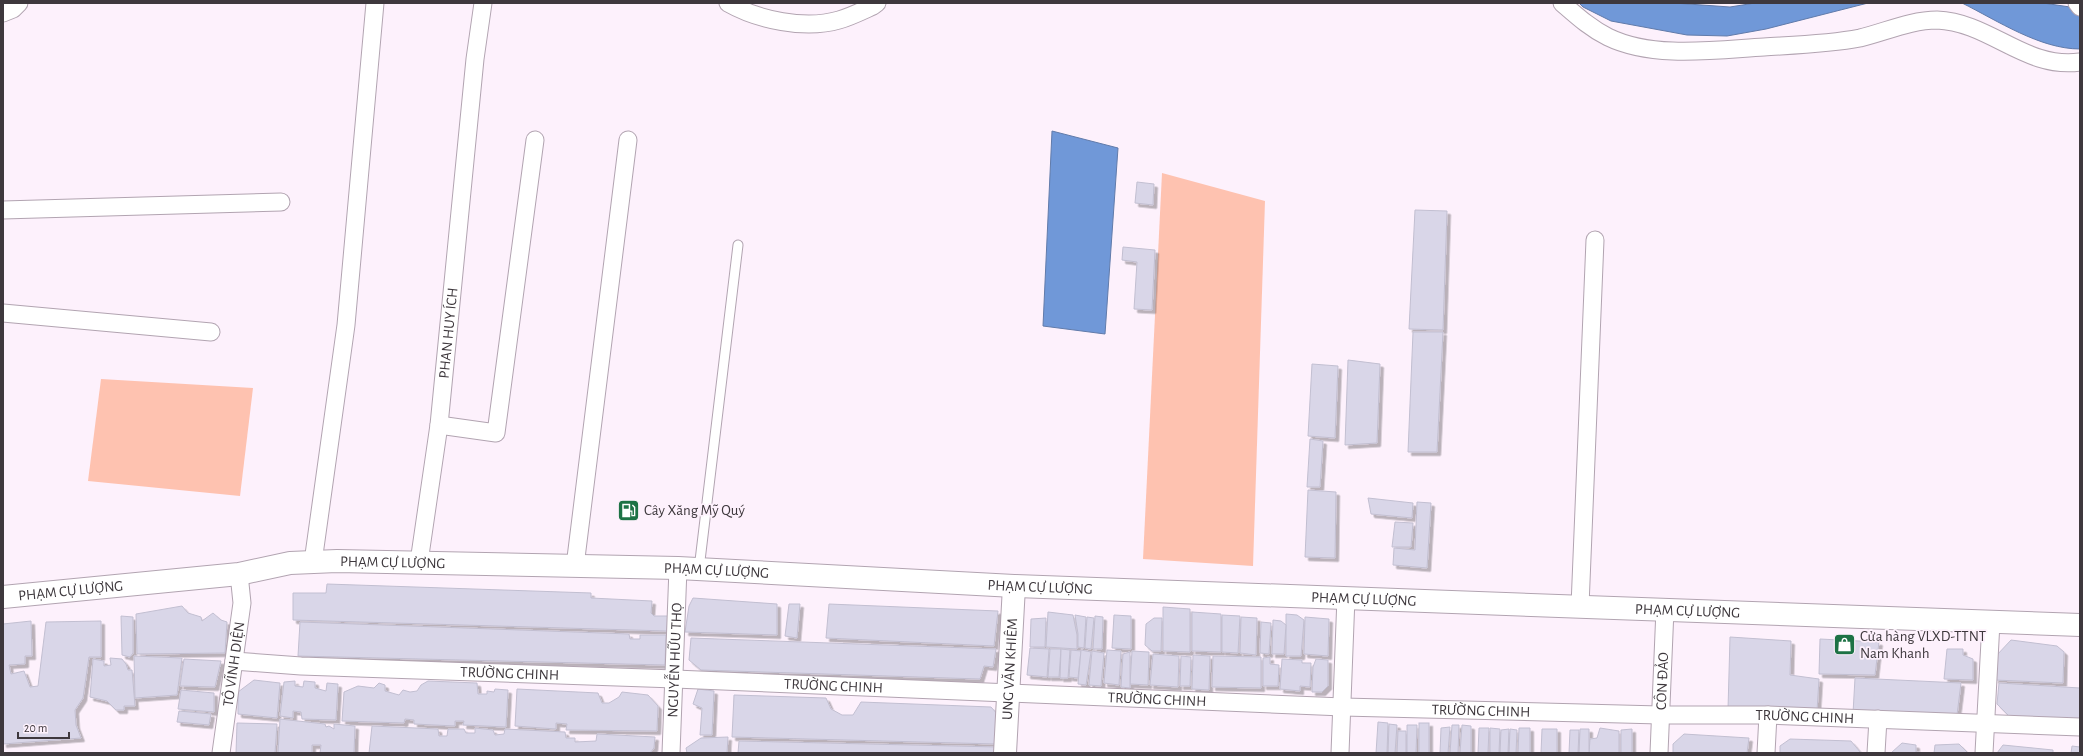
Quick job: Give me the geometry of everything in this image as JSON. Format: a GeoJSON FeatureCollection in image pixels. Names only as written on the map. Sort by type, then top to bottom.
{"type":"FeatureCollection","features":[{"type":"Feature","properties":{"kind":"street"},"geometry":{"type":"LineString","coordinates":[[3,13],[19,3]]}},
{"type":"Feature","properties":{"kind":"street"},"geometry":{"type":"LineString","coordinates":[[313,562],[346,325],[375,3]]}},
{"type":"Feature","properties":{"kind":"street","name":"PHAN HUY ÍCH"},"geometry":{"type":"LineString","coordinates":[[419,562],[439,425],[483,3]]}},
{"type":"Feature","properties":{"kind":"street"},"geometry":{"type":"LineString","coordinates":[[728,3],[744,12],[794,24],[838,20],[877,3]]}},
{"type":"Feature","properties":{"kind":"street"},"geometry":{"type":"LineString","coordinates":[[1562,3],[1585,24],[1609,38],[1648,49],[1684,52],[1820,44],[1860,38],[1917,23],[1936,20],[1955,22],[1977,30],[2047,62],[2064,64],[2080,62]]}},
{"type":"Feature","properties":{"kind":"street"},"geometry":{"type":"LineString","coordinates":[[2077,3],[2080,7]]}},
{"type":"Feature","properties":{"kind":"street"},"geometry":{"type":"LineString","coordinates":[[439,425],[496,433],[535,140]]}},
{"type":"Feature","properties":{"kind":"street"},"geometry":{"type":"LineString","coordinates":[[575,566],[628,140]]}},
{"type":"Feature","properties":{"kind":"street"},"geometry":{"type":"LineString","coordinates":[[3,210],[281,202]]}},
{"type":"Feature","properties":{"kind":"street"},"geometry":{"type":"LineString","coordinates":[[1580,606],[1595,240]]}},
{"type":"Feature","properties":{"kind":"street"},"geometry":{"type":"LineString","coordinates":[[3,313],[211,332]]}},
{"type":"Feature","properties":{"kind":"street","name":"PHẠM CỰ LƯỢNG"},"geometry":{"type":"LineString","coordinates":[[3,597],[239,574],[290,563],[419,562],[688,568],[1014,586],[2080,625]]}},
{"type":"Feature","properties":{"kind":"street","name":"NGUYỄN HỮU THỌ"},"geometry":{"type":"LineString","coordinates":[[671,753],[675,679],[688,568]]}},
{"type":"Feature","properties":{"kind":"street","name":"TÔ VĨNH DIỆN"},"geometry":{"type":"LineString","coordinates":[[221,753],[242,603],[239,574]]}},
{"type":"Feature","properties":{"kind":"street","name":"UNG VĂN KHIÊM"},"geometry":{"type":"LineString","coordinates":[[1005,753],[1014,586]]}},
{"type":"Feature","properties":{"kind":"street"},"geometry":{"type":"LineString","coordinates":[[1340,753],[1343,707],[1346,597]]}},
{"type":"Feature","properties":{"kind":"street","name":"CÔN ĐẢO"},"geometry":{"type":"LineString","coordinates":[[1659,753],[1665,609]]}},
{"type":"Feature","properties":{"kind":"street"},"geometry":{"type":"LineString","coordinates":[[1984,753],[1991,622]]}},
{"type":"Feature","properties":{"kind":"street","name":"TRƯỜNG CHINH"},"geometry":{"type":"LineString","coordinates":[[234,662],[301,666],[675,679],[1343,707],[1660,715],[1768,715],[2080,727]]}},
{"type":"Feature","properties":{"kind":"street"},"geometry":{"type":"LineString","coordinates":[[1766,753],[1768,715]]}},
{"type":"Feature","properties":{"kind":"street"},"geometry":{"type":"LineString","coordinates":[[1876,753],[1878,719]]}},
{"type":"Feature","properties":{"kind":"lane"},"geometry":{"type":"LineString","coordinates":[[688,568],[738,245]]}},
{"type":"Feature","properties":{"kind":"shaded area"},"geometry":{"type":"Polygon","coordinates":[[[1162,173],[1265,201],[1253,566],[1143,559],[1162,173]]]}},
{"type":"Feature","properties":{"kind":"shaded area"},"geometry":{"type":"Polygon","coordinates":[[[101,379],[253,388],[240,496],[88,481],[101,379]]]}},
{"type":"Feature","properties":{"kind":"water"},"geometry":{"type":"Polygon","coordinates":[[[1579,3],[1674,3],[1730,7],[1755,3],[1868,3],[1766,29],[1727,36],[1687,35],[1611,21],[1583,7],[1579,3]]]}},
{"type":"Feature","properties":{"kind":"water"},"geometry":{"type":"Polygon","coordinates":[[[1962,3],[2043,3],[2070,7],[2080,3],[2080,49],[2065,48],[2035,39],[2020,33],[1962,3]]]}},
{"type":"Feature","properties":{"kind":"water"},"geometry":{"type":"Polygon","coordinates":[[[1052,131],[1118,148],[1105,334],[1043,326],[1052,131]]]}},
{"type":"Feature","properties":{"kind":"building"},"geometry":{"type":"Polygon","coordinates":[[[1137,182],[1154,184],[1153,205],[1135,203],[1137,182]]]}},
{"type":"Feature","properties":{"kind":"building"},"geometry":{"type":"Polygon","coordinates":[[[1415,210],[1447,211],[1443,330],[1409,329],[1415,210]]]}},
{"type":"Feature","properties":{"kind":"building"},"geometry":{"type":"Polygon","coordinates":[[[1123,247],[1155,250],[1152,310],[1134,309],[1137,262],[1122,260],[1123,247]]]}},
{"type":"Feature","properties":{"kind":"building"},"geometry":{"type":"Polygon","coordinates":[[[1413,332],[1443,332],[1437,452],[1408,452],[1413,332]]]}},
{"type":"Feature","properties":{"kind":"building"},"geometry":{"type":"Polygon","coordinates":[[[1348,360],[1380,364],[1377,443],[1345,445],[1348,360]]]}},
{"type":"Feature","properties":{"kind":"building"},"geometry":{"type":"Polygon","coordinates":[[[1312,364],[1338,366],[1335,438],[1308,436],[1312,364]]]}},
{"type":"Feature","properties":{"kind":"building"},"geometry":{"type":"Polygon","coordinates":[[[1310,439],[1323,441],[1320,487],[1307,487],[1310,439]]]}},
{"type":"Feature","properties":{"kind":"building"},"geometry":{"type":"Polygon","coordinates":[[[1308,490],[1336,492],[1335,558],[1305,557],[1308,490]]]}},
{"type":"Feature","properties":{"kind":"building"},"geometry":{"type":"Polygon","coordinates":[[[1368,498],[1413,503],[1412,518],[1371,514],[1368,498]]]}},
{"type":"Feature","properties":{"kind":"building"},"geometry":{"type":"Polygon","coordinates":[[[1417,502],[1431,503],[1427,568],[1393,565],[1394,548],[1415,550],[1417,502]]]}},
{"type":"Feature","properties":{"kind":"building"},"geometry":{"type":"Polygon","coordinates":[[[1395,522],[1413,523],[1411,547],[1392,547],[1395,522]]]}},
{"type":"Feature","properties":{"kind":"building"},"geometry":{"type":"Polygon","coordinates":[[[327,584],[591,593],[591,598],[652,601],[651,613],[654,616],[668,616],[667,631],[293,620],[293,593],[326,593],[327,584]]]}},
{"type":"Feature","properties":{"kind":"building"},"geometry":{"type":"Polygon","coordinates":[[[693,598],[777,604],[777,635],[685,632],[689,606],[693,598]]]}},
{"type":"Feature","properties":{"kind":"building"},"geometry":{"type":"Polygon","coordinates":[[[789,604],[800,604],[797,638],[785,636],[789,604]]]}},
{"type":"Feature","properties":{"kind":"building"},"geometry":{"type":"Polygon","coordinates":[[[829,604],[998,611],[994,646],[826,638],[829,604]]]}},
{"type":"Feature","properties":{"kind":"building"},"geometry":{"type":"Polygon","coordinates":[[[182,606],[188,613],[201,617],[202,621],[213,613],[221,620],[227,622],[225,653],[137,654],[136,614],[182,606]]]}},
{"type":"Feature","properties":{"kind":"building"},"geometry":{"type":"Polygon","coordinates":[[[1163,607],[1190,609],[1190,652],[1163,651],[1163,607]]]}},
{"type":"Feature","properties":{"kind":"building"},"geometry":{"type":"Polygon","coordinates":[[[1048,612],[1073,615],[1077,635],[1077,649],[1046,647],[1048,612]]]}},
{"type":"Feature","properties":{"kind":"building"},"geometry":{"type":"Polygon","coordinates":[[[1192,612],[1221,614],[1221,652],[1192,651],[1192,612]]]}},
{"type":"Feature","properties":{"kind":"building"},"geometry":{"type":"Polygon","coordinates":[[[1286,614],[1297,615],[1304,620],[1301,656],[1286,656],[1286,614]]]}},
{"type":"Feature","properties":{"kind":"building"},"geometry":{"type":"Polygon","coordinates":[[[1075,615],[1086,617],[1084,648],[1078,647],[1078,634],[1075,615]]]}},
{"type":"Feature","properties":{"kind":"building"},"geometry":{"type":"Polygon","coordinates":[[[1114,615],[1131,616],[1131,649],[1112,648],[1114,615]]]}},
{"type":"Feature","properties":{"kind":"building"},"geometry":{"type":"Polygon","coordinates":[[[1222,615],[1240,616],[1238,653],[1222,652],[1222,615]]]}},
{"type":"Feature","properties":{"kind":"building"},"geometry":{"type":"Polygon","coordinates":[[[121,616],[133,617],[133,653],[130,657],[122,655],[121,616]]]}},
{"type":"Feature","properties":{"kind":"building"},"geometry":{"type":"Polygon","coordinates":[[[1095,616],[1103,617],[1102,649],[1093,649],[1095,616]]]}},
{"type":"Feature","properties":{"kind":"building"},"geometry":{"type":"Polygon","coordinates":[[[1087,617],[1094,618],[1091,649],[1085,648],[1087,617]]]}},
{"type":"Feature","properties":{"kind":"building"},"geometry":{"type":"Polygon","coordinates":[[[1241,617],[1257,618],[1256,655],[1240,653],[1241,617]]]}},
{"type":"Feature","properties":{"kind":"building"},"geometry":{"type":"Polygon","coordinates":[[[1305,617],[1329,619],[1328,656],[1304,654],[1305,617]]]}},
{"type":"Feature","properties":{"kind":"building"},"geometry":{"type":"Polygon","coordinates":[[[1046,618],[1045,647],[1030,647],[1031,619],[1046,618]]]}},
{"type":"Feature","properties":{"kind":"building"},"geometry":{"type":"Polygon","coordinates":[[[1154,618],[1162,618],[1161,651],[1152,651],[1145,645],[1146,624],[1154,618]]]}},
{"type":"Feature","properties":{"kind":"building"},"geometry":{"type":"Polygon","coordinates":[[[1273,620],[1281,621],[1286,625],[1284,654],[1272,654],[1273,620]]]}},
{"type":"Feature","properties":{"kind":"building"},"geometry":{"type":"Polygon","coordinates":[[[31,621],[32,656],[25,656],[25,664],[9,665],[11,674],[24,671],[30,687],[38,686],[46,622],[101,621],[101,657],[89,657],[83,698],[75,710],[76,725],[81,738],[3,744],[3,624],[31,621]]]}},
{"type":"Feature","properties":{"kind":"building"},"geometry":{"type":"Polygon","coordinates":[[[300,622],[629,634],[630,639],[640,639],[640,635],[666,635],[665,665],[298,656],[300,622]]]}},
{"type":"Feature","properties":{"kind":"building"},"geometry":{"type":"Polygon","coordinates":[[[1261,622],[1271,623],[1269,654],[1260,653],[1261,622]]]}},
{"type":"Feature","properties":{"kind":"building"},"geometry":{"type":"Polygon","coordinates":[[[1730,637],[1791,641],[1790,675],[1819,679],[1817,711],[1728,709],[1730,637]]]}},
{"type":"Feature","properties":{"kind":"building"},"geometry":{"type":"Polygon","coordinates":[[[691,638],[996,649],[993,667],[984,666],[980,679],[701,670],[689,660],[691,638]]]}},
{"type":"Feature","properties":{"kind":"building"},"geometry":{"type":"Polygon","coordinates":[[[1820,639],[1879,642],[1875,675],[1819,674],[1820,639]]]}},
{"type":"Feature","properties":{"kind":"building"},"geometry":{"type":"Polygon","coordinates":[[[2011,640],[2057,646],[2064,652],[2063,683],[1995,680],[1996,656],[2011,640]]]}},
{"type":"Feature","properties":{"kind":"building"},"geometry":{"type":"Polygon","coordinates":[[[1030,648],[1049,649],[1047,677],[1027,675],[1030,648]]]}},
{"type":"Feature","properties":{"kind":"building"},"geometry":{"type":"Polygon","coordinates":[[[1050,649],[1061,649],[1059,677],[1048,677],[1050,649]]]}},
{"type":"Feature","properties":{"kind":"building"},"geometry":{"type":"Polygon","coordinates":[[[1061,649],[1070,650],[1068,678],[1060,678],[1061,649]]]}},
{"type":"Feature","properties":{"kind":"building"},"geometry":{"type":"Polygon","coordinates":[[[1947,649],[1963,649],[1963,655],[1973,659],[1973,680],[1944,679],[1947,649]]]}},
{"type":"Feature","properties":{"kind":"building"},"geometry":{"type":"Polygon","coordinates":[[[1071,650],[1081,651],[1078,678],[1069,677],[1071,650]]]}},
{"type":"Feature","properties":{"kind":"building"},"geometry":{"type":"Polygon","coordinates":[[[1081,650],[1091,652],[1086,685],[1078,684],[1081,650]]]}},
{"type":"Feature","properties":{"kind":"building"},"geometry":{"type":"Polygon","coordinates":[[[1107,650],[1121,651],[1119,685],[1104,683],[1107,650]]]}},
{"type":"Feature","properties":{"kind":"building"},"geometry":{"type":"Polygon","coordinates":[[[1092,651],[1104,653],[1101,686],[1089,685],[1092,651]]]}},
{"type":"Feature","properties":{"kind":"building"},"geometry":{"type":"Polygon","coordinates":[[[1132,651],[1149,652],[1148,685],[1130,684],[1132,651]]]}},
{"type":"Feature","properties":{"kind":"building"},"geometry":{"type":"Polygon","coordinates":[[[1130,652],[1130,688],[1121,687],[1123,654],[1130,652]]]}},
{"type":"Feature","properties":{"kind":"building"},"geometry":{"type":"Polygon","coordinates":[[[1153,654],[1179,656],[1178,687],[1150,685],[1153,654]]]}},
{"type":"Feature","properties":{"kind":"building"},"geometry":{"type":"Polygon","coordinates":[[[1193,655],[1210,656],[1209,690],[1192,689],[1193,655]]]}},
{"type":"Feature","properties":{"kind":"building"},"geometry":{"type":"Polygon","coordinates":[[[134,656],[182,658],[177,695],[135,698],[134,656]]]}},
{"type":"Feature","properties":{"kind":"building"},"geometry":{"type":"Polygon","coordinates":[[[1181,656],[1191,657],[1190,686],[1180,686],[1181,656]]]}},
{"type":"Feature","properties":{"kind":"building"},"geometry":{"type":"Polygon","coordinates":[[[1213,656],[1261,657],[1261,688],[1212,687],[1213,656]]]}},
{"type":"Feature","properties":{"kind":"building"},"geometry":{"type":"Polygon","coordinates":[[[1270,657],[1270,664],[1279,665],[1278,686],[1263,686],[1263,658],[1270,657]]]}},
{"type":"Feature","properties":{"kind":"building"},"geometry":{"type":"Polygon","coordinates":[[[110,658],[122,659],[128,670],[132,670],[135,706],[124,706],[124,710],[116,710],[107,701],[90,697],[93,659],[104,661],[104,666],[111,665],[110,658]]]}},
{"type":"Feature","properties":{"kind":"building"},"geometry":{"type":"Polygon","coordinates":[[[184,659],[221,661],[215,687],[180,686],[184,659]]]}},
{"type":"Feature","properties":{"kind":"building"},"geometry":{"type":"Polygon","coordinates":[[[1282,659],[1302,660],[1302,663],[1311,663],[1310,687],[1300,686],[1300,691],[1280,689],[1282,659]]]}},
{"type":"Feature","properties":{"kind":"building"},"geometry":{"type":"Polygon","coordinates":[[[1316,659],[1328,660],[1328,686],[1322,692],[1312,692],[1313,667],[1316,659]]]}},
{"type":"Feature","properties":{"kind":"building"},"geometry":{"type":"Polygon","coordinates":[[[1855,678],[1961,683],[1957,715],[1853,713],[1855,678]]]}},
{"type":"Feature","properties":{"kind":"building"},"geometry":{"type":"Polygon","coordinates":[[[254,680],[280,683],[277,718],[238,714],[238,692],[254,680]]]}},
{"type":"Feature","properties":{"kind":"building"},"geometry":{"type":"Polygon","coordinates":[[[295,681],[295,686],[303,687],[304,681],[315,682],[315,688],[326,691],[327,683],[338,684],[336,720],[302,719],[301,712],[293,711],[293,718],[280,716],[284,682],[295,681]]]}},
{"type":"Feature","properties":{"kind":"building"},"geometry":{"type":"Polygon","coordinates":[[[428,681],[477,683],[478,694],[487,694],[487,691],[494,692],[495,689],[508,690],[506,727],[463,725],[464,721],[455,721],[455,726],[414,724],[414,720],[405,719],[404,723],[342,721],[344,692],[358,686],[374,688],[379,683],[385,685],[385,691],[399,695],[403,690],[410,692],[417,691],[421,685],[428,681]]]}},
{"type":"Feature","properties":{"kind":"building"},"geometry":{"type":"Polygon","coordinates":[[[1999,683],[2080,688],[2080,721],[2010,717],[1997,704],[1999,683]]]}},
{"type":"Feature","properties":{"kind":"building"},"geometry":{"type":"Polygon","coordinates":[[[517,689],[598,693],[602,703],[609,703],[619,697],[622,692],[648,695],[658,706],[657,731],[566,730],[567,724],[556,723],[556,729],[515,726],[517,689]]]}},
{"type":"Feature","properties":{"kind":"building"},"geometry":{"type":"Polygon","coordinates":[[[698,689],[714,691],[712,735],[700,735],[702,708],[693,704],[698,689]]]}},
{"type":"Feature","properties":{"kind":"building"},"geometry":{"type":"Polygon","coordinates":[[[181,690],[214,693],[214,712],[178,709],[181,690]]]}},
{"type":"Feature","properties":{"kind":"building"},"geometry":{"type":"Polygon","coordinates":[[[734,695],[826,698],[831,709],[842,715],[853,715],[861,702],[991,707],[1000,717],[997,744],[732,737],[734,695]]]}},
{"type":"Feature","properties":{"kind":"building"},"geometry":{"type":"Polygon","coordinates":[[[179,711],[211,714],[209,725],[177,722],[179,711]]]}},
{"type":"Feature","properties":{"kind":"building"},"geometry":{"type":"Polygon","coordinates":[[[280,719],[325,724],[326,727],[329,726],[334,729],[334,724],[355,726],[354,753],[320,753],[321,745],[312,745],[312,753],[278,753],[280,719]]]}},
{"type":"Feature","properties":{"kind":"building"},"geometry":{"type":"Polygon","coordinates":[[[1378,722],[1388,723],[1387,753],[1376,753],[1378,722]]]}},
{"type":"Feature","properties":{"kind":"building"},"geometry":{"type":"Polygon","coordinates":[[[237,723],[277,724],[275,753],[236,753],[237,723]]]}},
{"type":"Feature","properties":{"kind":"building"},"geometry":{"type":"Polygon","coordinates":[[[1419,723],[1429,723],[1429,753],[1419,753],[1419,723]]]}},
{"type":"Feature","properties":{"kind":"building"},"geometry":{"type":"Polygon","coordinates":[[[1389,724],[1397,725],[1395,753],[1388,753],[1389,724]]]}},
{"type":"Feature","properties":{"kind":"building"},"geometry":{"type":"Polygon","coordinates":[[[1407,725],[1417,725],[1416,753],[1407,753],[1407,725]]]}},
{"type":"Feature","properties":{"kind":"building"},"geometry":{"type":"Polygon","coordinates":[[[1452,725],[1459,725],[1458,753],[1450,753],[1452,725]]]}},
{"type":"Feature","properties":{"kind":"building"},"geometry":{"type":"Polygon","coordinates":[[[1462,725],[1471,726],[1471,753],[1460,753],[1462,725]]]}},
{"type":"Feature","properties":{"kind":"building"},"geometry":{"type":"Polygon","coordinates":[[[372,726],[438,729],[439,736],[447,736],[448,729],[464,729],[466,733],[475,733],[475,728],[493,730],[495,735],[504,734],[505,729],[565,732],[566,738],[575,738],[575,742],[596,741],[597,734],[655,737],[654,748],[650,753],[369,753],[372,726]]]}},
{"type":"Feature","properties":{"kind":"building"},"geometry":{"type":"Polygon","coordinates":[[[1450,727],[1448,753],[1440,753],[1441,728],[1450,727]]]}},
{"type":"Feature","properties":{"kind":"building"},"geometry":{"type":"Polygon","coordinates":[[[1479,728],[1489,728],[1488,753],[1478,753],[1479,728]]]}},
{"type":"Feature","properties":{"kind":"building"},"geometry":{"type":"Polygon","coordinates":[[[1490,728],[1500,729],[1499,753],[1490,753],[1490,728]]]}},
{"type":"Feature","properties":{"kind":"building"},"geometry":{"type":"Polygon","coordinates":[[[1519,728],[1530,728],[1530,753],[1518,753],[1519,728]]]}},
{"type":"Feature","properties":{"kind":"building"},"geometry":{"type":"Polygon","coordinates":[[[1600,728],[1619,731],[1619,753],[1589,753],[1590,739],[1597,738],[1600,728]]]}},
{"type":"Feature","properties":{"kind":"building"},"geometry":{"type":"Polygon","coordinates":[[[1509,729],[1508,753],[1500,753],[1501,730],[1509,729]]]}},
{"type":"Feature","properties":{"kind":"building"},"geometry":{"type":"Polygon","coordinates":[[[1510,729],[1517,730],[1516,753],[1509,753],[1510,729]]]}},
{"type":"Feature","properties":{"kind":"building"},"geometry":{"type":"Polygon","coordinates":[[[1542,729],[1557,729],[1557,753],[1541,753],[1542,729]]]}},
{"type":"Feature","properties":{"kind":"building"},"geometry":{"type":"Polygon","coordinates":[[[1580,729],[1589,729],[1589,753],[1579,753],[1580,729]]]}},
{"type":"Feature","properties":{"kind":"building"},"geometry":{"type":"Polygon","coordinates":[[[1632,729],[1632,753],[1621,753],[1621,730],[1632,729]]]}},
{"type":"Feature","properties":{"kind":"building"},"geometry":{"type":"Polygon","coordinates":[[[1570,730],[1579,730],[1578,753],[1569,753],[1570,730]]]}},
{"type":"Feature","properties":{"kind":"building"},"geometry":{"type":"Polygon","coordinates":[[[1398,731],[1406,731],[1406,753],[1397,753],[1398,731]]]}},
{"type":"Feature","properties":{"kind":"building"},"geometry":{"type":"Polygon","coordinates":[[[1684,734],[1749,738],[1747,753],[1673,753],[1673,744],[1684,734]]]}},
{"type":"Feature","properties":{"kind":"building"},"geometry":{"type":"Polygon","coordinates":[[[728,737],[727,753],[687,753],[686,748],[701,738],[728,737]]]}},
{"type":"Feature","properties":{"kind":"building"},"geometry":{"type":"Polygon","coordinates":[[[1790,739],[1851,741],[1861,753],[1780,753],[1780,746],[1790,739]]]}},
{"type":"Feature","properties":{"kind":"building"},"geometry":{"type":"Polygon","coordinates":[[[739,741],[997,747],[996,753],[738,753],[739,741]]]}},
{"type":"Feature","properties":{"kind":"building"},"geometry":{"type":"Polygon","coordinates":[[[1902,743],[1916,745],[1916,752],[1924,753],[1891,753],[1902,743]]]}},
{"type":"Feature","properties":{"kind":"building"},"geometry":{"type":"Polygon","coordinates":[[[1959,744],[1968,753],[1934,753],[1935,745],[1959,744]]]}},
{"type":"Feature","properties":{"kind":"building"},"geometry":{"type":"Polygon","coordinates":[[[2003,745],[2053,750],[2053,753],[1997,753],[2003,745]]]}},
{"type":"Feature","properties":{"kind":"building"},"geometry":{"type":"Polygon","coordinates":[[[2072,746],[2080,747],[2080,753],[2071,753],[2072,746]]]}},
{"type":"Feature","properties":{"kind":"place","name":"Cây Xăng Mỹ Quý"},"geometry":{"type":"Point","coordinates":[629,510]}},
{"type":"Feature","properties":{"kind":"place","name":"Cửa hàng VLXD-TTNT Nam Khanh"},"geometry":{"type":"Point","coordinates":[1845,645]}}]}
